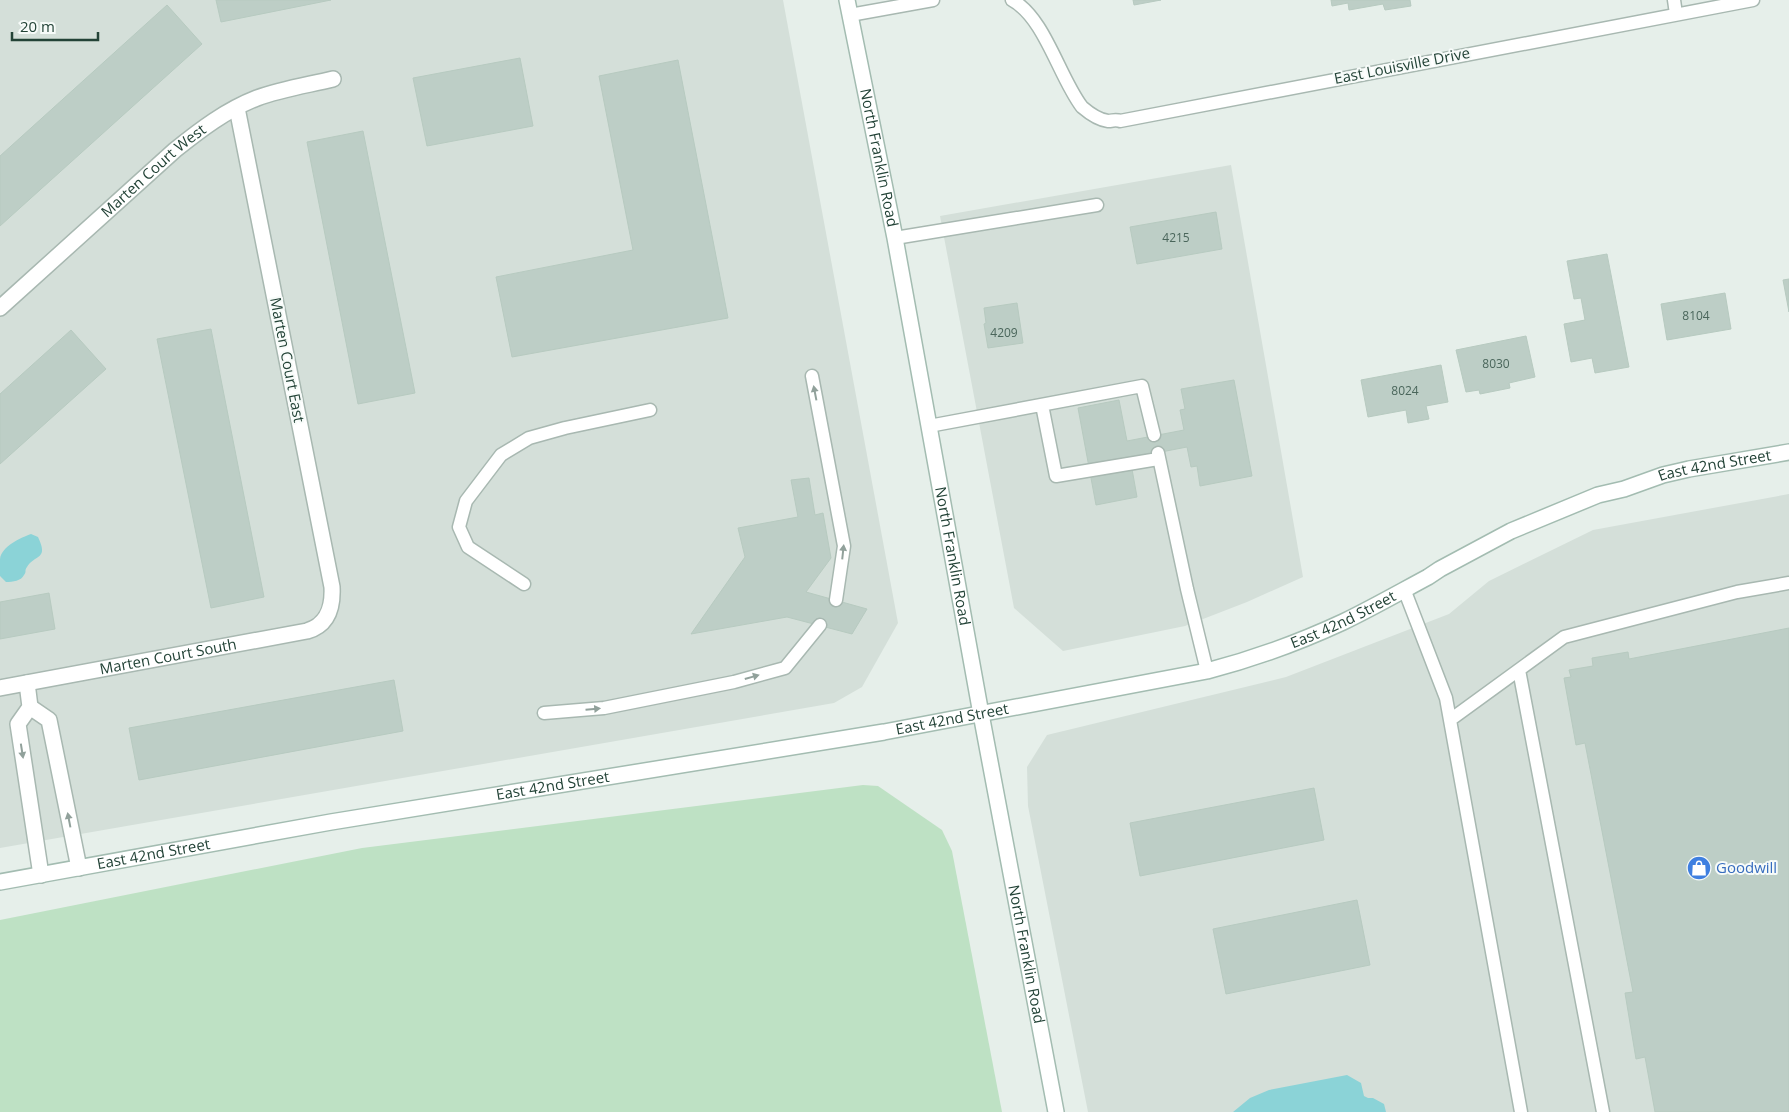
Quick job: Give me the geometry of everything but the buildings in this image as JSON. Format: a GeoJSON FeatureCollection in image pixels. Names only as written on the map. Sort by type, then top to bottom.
{"type":"FeatureCollection","features":[{"type":"Feature","properties":{"kind":"street","name":"North Franklin Road"},"geometry":{"type":"LineString","coordinates":[[848,7],[895,238],[981,714],[1056,1112]]}},
{"type":"Feature","properties":{"kind":"street","name":"Marten Court West"},"geometry":{"type":"LineString","coordinates":[[0,308],[175,150],[206,126],[257,98],[333,79]]}},
{"type":"Feature","properties":{"kind":"street","name":"Marten Court East"},"geometry":{"type":"LineString","coordinates":[[237,108],[332,587],[332,600],[328,612]]}},
{"type":"Feature","properties":{"kind":"street","name":"East 42nd Street"},"geometry":{"type":"LineString","coordinates":[[0,882],[369,815],[738,756],[981,714],[1206,671],[1294,643],[1342,622],[1511,531],[1598,495],[1689,469],[1789,452]]}},
{"type":"Feature","properties":{"kind":"street","name":"Marten Court South"},"geometry":{"type":"LineString","coordinates":[[0,688],[307,631],[318,628],[328,612]]}},
{"type":"Feature","properties":{"kind":"street"},"geometry":{"type":"LineString","coordinates":[[27,683],[30,707],[18,724],[41,875]]}},
{"type":"Feature","properties":{"kind":"street","name":"East 42nd Street"},"geometry":{"type":"LineString","coordinates":[[30,707],[49,720],[79,868]]}},
{"type":"Feature","properties":{"kind":"lane"},"geometry":{"type":"LineString","coordinates":[[848,7],[933,0]]}},
{"type":"Feature","properties":{"kind":"lane","name":"East Louisville Drive"},"geometry":{"type":"LineString","coordinates":[[1012,0],[1031,15],[1079,103],[1089,113],[1107,121],[1116,119],[1120,121],[1753,0]]}},
{"type":"Feature","properties":{"kind":"lane"},"geometry":{"type":"LineString","coordinates":[[1674,0],[1676,14]]}},
{"type":"Feature","properties":{"kind":"lane"},"geometry":{"type":"LineString","coordinates":[[895,238],[1097,205]]}},
{"type":"Feature","properties":{"kind":"lane"},"geometry":{"type":"LineString","coordinates":[[812,376],[844,546],[836,600]]}},
{"type":"Feature","properties":{"kind":"lane"},"geometry":{"type":"LineString","coordinates":[[929,426],[1142,386],[1154,435]]}},
{"type":"Feature","properties":{"kind":"lane"},"geometry":{"type":"LineString","coordinates":[[1042,405],[1056,476],[1158,456],[1206,671]]}},
{"type":"Feature","properties":{"kind":"lane"},"geometry":{"type":"LineString","coordinates":[[524,584],[468,547],[459,527],[466,501],[501,455],[529,438],[565,428],[650,410]]}},
{"type":"Feature","properties":{"kind":"lane"},"geometry":{"type":"LineString","coordinates":[[1450,720],[1564,637],[1738,592],[1789,583]]}},
{"type":"Feature","properties":{"kind":"lane"},"geometry":{"type":"LineString","coordinates":[[1404,589],[1446,698],[1521,1112]]}},
{"type":"Feature","properties":{"kind":"lane"},"geometry":{"type":"LineString","coordinates":[[544,713],[604,708],[734,682],[785,668],[820,626]]}},
{"type":"Feature","properties":{"kind":"lane"},"geometry":{"type":"LineString","coordinates":[[1519,670],[1603,1112]]}},
{"type":"Feature","properties":{"kind":"shaded area"},"geometry":{"type":"Polygon","coordinates":[[[0,0],[783,0],[898,623],[862,687],[834,703],[0,848],[0,0]]]}},
{"type":"Feature","properties":{"kind":"shaded area"},"geometry":{"type":"Polygon","coordinates":[[[1231,165],[1303,577],[1247,602],[1185,626],[1063,651],[1014,608],[940,216],[1231,165]]]}},
{"type":"Feature","properties":{"kind":"shaded area"},"geometry":{"type":"Polygon","coordinates":[[[1789,494],[1789,1112],[1088,1112],[1028,806],[1027,767],[1047,735],[1286,677],[1449,614],[1489,581],[1593,530],[1789,494]]]}},
{"type":"Feature","properties":{"kind":"green space"},"geometry":{"type":"Polygon","coordinates":[[[863,785],[878,786],[942,830],[952,851],[1002,1112],[0,1112],[0,920],[362,848],[863,785]]]}},
{"type":"Feature","properties":{"kind":"water"},"geometry":{"type":"Polygon","coordinates":[[[31,534],[38,537],[41,544],[40,556],[30,563],[21,579],[6,582],[0,576],[1,554],[12,543],[31,534]]]}},
{"type":"Feature","properties":{"kind":"water"},"geometry":{"type":"Polygon","coordinates":[[[1347,1075],[1361,1083],[1364,1096],[1384,1104],[1386,1112],[1233,1112],[1250,1098],[1269,1090],[1347,1075]]]}},
{"type":"Feature","properties":{"kind":"place","name":"Goodwill"},"geometry":{"type":"Point","coordinates":[1699,868]}}]}
